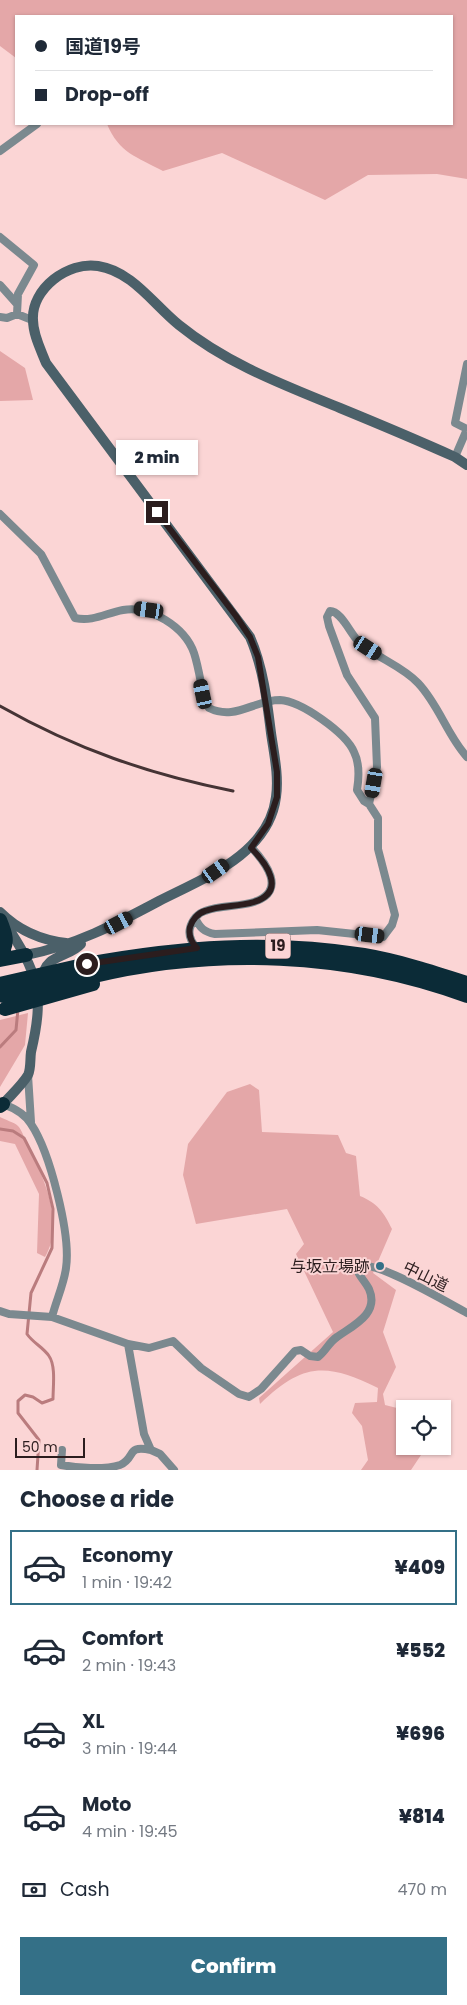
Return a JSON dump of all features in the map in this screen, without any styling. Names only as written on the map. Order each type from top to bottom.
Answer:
[{"type":"highway","points":[[0,920],[6,940],[4,950],[0,954]]},
{"type":"highway","name":"19","points":[[2,999],[197,948],[241,946],[320,950],[365,956],[412,966],[467,982]]},
{"type":"highway","points":[[0,960],[26,955]]},
{"type":"highway","name":"19","points":[[2,999],[90,975],[174,962],[252,958],[323,962],[400,976],[467,996]]},
{"type":"street","points":[[0,152],[36,125]]},
{"type":"street","points":[[0,237],[34,265],[18,294],[17,314]]},
{"type":"street","points":[[26,955],[85,939],[216,871],[251,848],[268,824],[277,797],[277,772],[267,702],[258,657],[250,637],[46,363],[32,320],[35,303],[45,288],[55,279],[75,269],[98,266],[121,275],[145,292],[178,324],[206,345],[244,367],[455,457],[467,465]]},
{"type":"street","points":[[0,285],[17,304]]},
{"type":"street","points":[[0,317],[6,318],[17,314],[32,320]]},
{"type":"street","points":[[455,457],[466,429],[455,423],[467,364]]},
{"type":"street","points":[[0,514],[41,554],[75,618],[86,620],[123,610],[149,610],[177,630],[194,652],[205,702],[209,708],[228,713],[244,711],[267,702],[280,700],[294,703],[310,712],[348,741],[358,763],[359,777],[357,790],[378,818],[378,849],[395,915],[392,925],[383,937],[317,930],[215,934],[206,932],[195,918]]},
{"type":"street","points":[[369,804],[377,767],[375,718],[346,675],[328,626],[327,617],[330,611],[337,614],[348,630],[362,644],[408,675],[422,688],[456,744],[467,757]]},
{"type":"street","points":[[197,948],[190,940],[189,934],[195,918],[203,911],[256,902],[267,894],[271,885],[271,874],[266,864],[251,848]]},
{"type":"street","points":[[0,914],[31,934],[51,940],[72,943]]},
{"type":"street","points":[[0,914],[26,955],[37,988],[37,1021],[28,1074],[31,1122],[55,1181],[66,1249],[66,1269],[52,1316]]},
{"type":"street","points":[[37,1021],[43,1006],[44,969],[56,957],[79,947],[85,939]]},
{"type":"street","points":[[28,1074],[2,1105],[20,1112],[31,1122]]},
{"type":"street","name":"中山道","points":[[128,1344],[152,1348],[162,1343],[173,1341],[201,1368],[239,1394],[253,1396],[295,1351],[301,1350],[310,1356],[318,1357],[336,1337],[362,1321],[369,1308],[370,1293],[358,1272],[361,1266],[371,1266],[411,1283],[467,1313]]},
{"type":"street","points":[[0,1311],[24,1316],[52,1316],[128,1344],[144,1434],[151,1450]]},
{"type":"street","points":[[62,1450],[61,1465],[84,1470],[119,1465],[128,1459],[132,1451],[138,1448],[160,1454],[174,1470]]},
{"type":"shaded area","points":[[0,0],[467,0],[467,179],[437,174],[368,175],[325,200],[222,153],[163,171],[137,158],[123,148],[117,142],[108,125],[453,125],[453,15],[15,15],[15,57],[0,46]]},
{"type":"shaded area","points":[[0,351],[25,368],[33,400],[0,401]]},
{"type":"shaded area","points":[[28,1013],[25,1045],[0,1087],[0,1020]]},
{"type":"shaded area","points":[[250,1084],[259,1090],[262,1132],[338,1135],[346,1153],[356,1156],[360,1196],[379,1209],[392,1229],[373,1273],[396,1290],[383,1332],[396,1367],[383,1394],[385,1405],[396,1408],[396,1455],[421,1455],[411,1470],[361,1470],[368,1460],[362,1426],[352,1413],[355,1403],[377,1402],[378,1388],[360,1380],[329,1371],[315,1371],[302,1374],[275,1390],[260,1404],[259,1398],[333,1332],[296,1254],[304,1244],[287,1209],[196,1224],[183,1175],[188,1144],[227,1092]]},
{"type":"shaded area","points":[[0,1117],[18,1126],[46,1186],[53,1215],[53,1230],[51,1244],[45,1257],[37,1253],[39,1194],[15,1144],[0,1141]]},
{"type":"waterway","points":[[0,1047],[16,1030],[18,1009]]},
{"type":"waterway","points":[[0,1129],[13,1131],[24,1138],[47,1183],[53,1209],[52,1248],[31,1293],[27,1334],[47,1353],[51,1360],[54,1377],[53,1399],[42,1403],[33,1397],[25,1395],[18,1401],[18,1413],[39,1440],[37,1470]]},
{"type":"railway","points":[[0,706],[57,735],[113,758],[171,777],[233,791]]},
{"type":"place","name":"与坂立場跡","points":[[380,1266]]},
{"type":"route","points":[[87,964],[169,950],[197,948],[190,940],[189,934],[190,926],[199,914],[209,909],[256,902],[267,894],[271,885],[271,874],[266,864],[251,848],[268,824],[277,797],[277,772],[267,702],[258,657],[250,637],[236,616],[157,512]]}]
